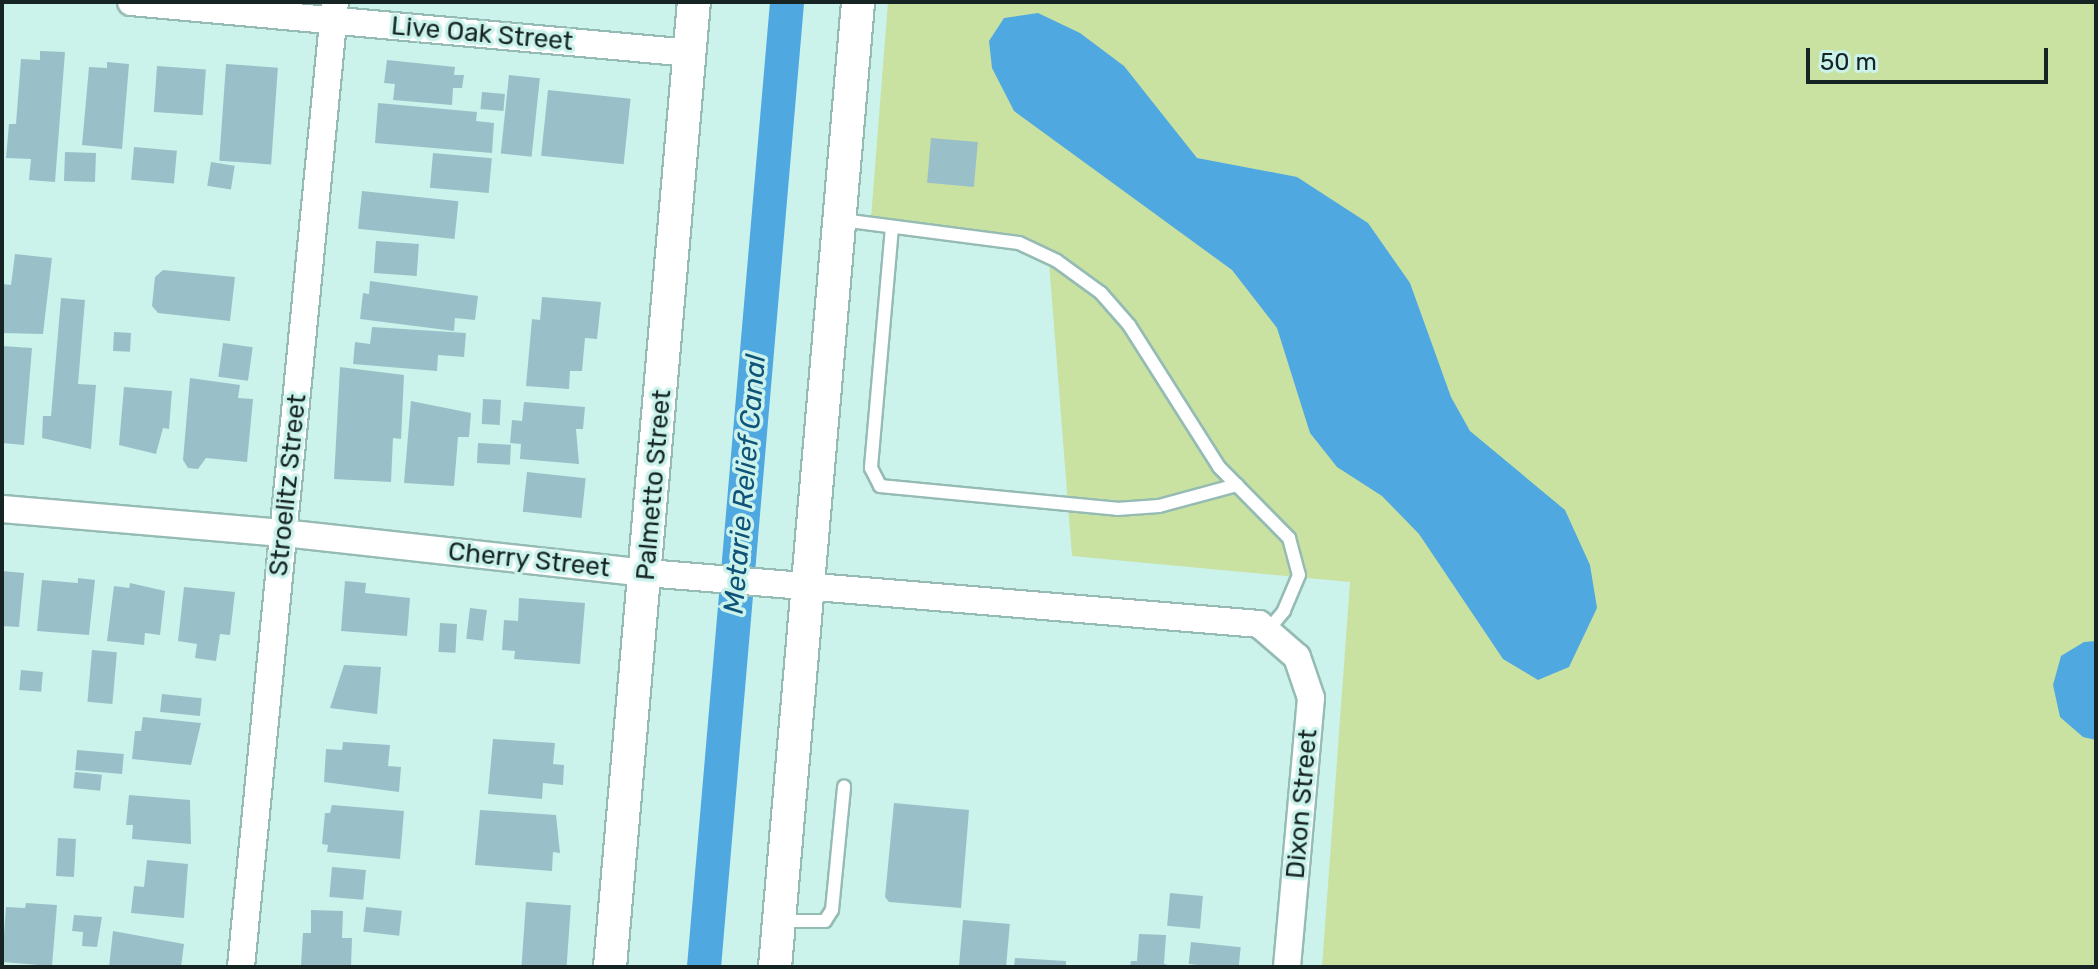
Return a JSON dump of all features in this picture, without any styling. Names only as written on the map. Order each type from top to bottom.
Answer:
[{"type":"street","name":"Live Oak Street","points":[[131,2],[334,11],[690,53]]},
{"type":"street","name":"Palmetto Street","points":[[610,967],[658,574],[694,2]]},
{"type":"street","points":[[775,967],[793,586],[839,219],[858,2]]},
{"type":"street","name":"Stroelitz Street","points":[[241,967],[334,11]]},
{"type":"street","name":"Cherry Street","points":[[2,509],[284,533],[658,574],[1238,619],[1278,638]]},
{"type":"street","name":"Dixon Street","points":[[1278,638],[1311,698],[1287,967]]},
{"type":"lane","points":[[839,219],[1019,243],[1057,261],[1101,293],[1129,325],[1187,420],[1237,485],[1289,538],[1297,556],[1294,592],[1278,638]]},
{"type":"lane","points":[[892,227],[871,468],[880,486],[1117,509],[1159,506],[1237,485]]},
{"type":"lane","points":[[779,921],[813,924],[825,921],[832,910],[844,787]]},
{"type":"green space","points":[[888,2],[2096,2],[2096,967],[1322,967],[1350,582],[1072,556],[1048,249],[870,231]]},
{"type":"water","points":[[1038,13],[1080,33],[1124,66],[1197,158],[1297,177],[1368,223],[1410,283],[1451,397],[1470,431],[1565,510],[1590,565],[1597,608],[1569,667],[1538,680],[1503,659],[1419,534],[1382,496],[1337,467],[1310,433],[1277,328],[1232,270],[1014,111],[992,68],[989,41],[1004,18]]},
{"type":"water","points":[[2096,641],[2096,740],[2083,737],[2060,717],[2053,685],[2061,656],[2084,642]]},
{"type":"building","points":[[40,51],[65,52],[55,182],[29,180],[31,159],[6,158],[9,124],[16,124],[21,59],[40,60]]},
{"type":"building","points":[[387,60],[455,67],[454,75],[464,75],[462,88],[453,88],[452,105],[393,100],[395,84],[384,83]]},
{"type":"building","points":[[107,62],[129,64],[122,149],[82,145],[89,67],[107,68]]},
{"type":"building","points":[[226,64],[278,68],[271,164],[219,161]]},
{"type":"building","points":[[157,66],[206,69],[203,115],[154,112]]},
{"type":"building","points":[[509,75],[540,78],[532,157],[501,154]]},
{"type":"building","points":[[548,90],[631,99],[624,164],[541,156]]},
{"type":"building","points":[[482,92],[505,94],[503,111],[481,109]]},
{"type":"building","points":[[378,103],[477,112],[476,121],[494,123],[492,153],[375,143]]},
{"type":"building","points":[[931,138],[978,142],[974,187],[927,183]]},
{"type":"building","points":[[134,147],[177,151],[174,184],[131,180]]},
{"type":"building","points":[[65,152],[96,153],[95,182],[64,181]]},
{"type":"building","points":[[433,153],[492,158],[489,193],[430,188]]},
{"type":"building","points":[[211,162],[235,166],[231,189],[207,186]]},
{"type":"building","points":[[362,191],[458,201],[454,239],[358,229]]},
{"type":"building","points":[[376,241],[419,244],[417,276],[374,273]]},
{"type":"building","points":[[15,254],[52,258],[43,334],[2,333],[2,284],[11,285]]},
{"type":"building","points":[[163,270],[235,277],[230,321],[158,313],[152,306],[155,277]]},
{"type":"building","points":[[370,281],[478,296],[475,320],[455,318],[454,331],[360,319],[363,293],[369,294]]},
{"type":"building","points":[[542,297],[601,302],[597,339],[585,338],[582,371],[570,371],[569,389],[526,386],[532,319],[540,320]]},
{"type":"building","points":[[61,298],[85,300],[78,384],[96,385],[91,449],[42,438],[43,416],[51,416]]},
{"type":"building","points":[[372,327],[466,333],[464,357],[438,355],[437,371],[353,364],[355,342],[370,344]]},
{"type":"building","points":[[114,332],[131,333],[130,352],[113,351]]},
{"type":"building","points":[[223,343],[253,347],[248,381],[218,377]]},
{"type":"building","points":[[2,346],[32,348],[24,445],[2,443]]},
{"type":"building","points":[[340,367],[404,375],[401,439],[393,438],[391,482],[334,479]]},
{"type":"building","points":[[190,378],[240,385],[238,398],[253,399],[247,462],[206,458],[198,469],[188,468],[183,460]]},
{"type":"building","points":[[124,387],[172,391],[169,429],[163,428],[156,454],[119,445]]},
{"type":"building","points":[[483,399],[501,400],[500,425],[482,424]]},
{"type":"building","points":[[411,401],[471,413],[469,437],[458,437],[454,486],[404,483]]},
{"type":"building","points":[[524,402],[585,407],[583,429],[576,429],[579,464],[520,459],[521,444],[510,443],[512,420],[522,421]]},
{"type":"building","points":[[478,443],[511,445],[510,465],[477,463]]},
{"type":"building","points":[[527,472],[586,478],[581,518],[523,512]]},
{"type":"building","points":[[2,571],[24,573],[19,627],[2,626]]},
{"type":"building","points":[[78,578],[95,580],[89,635],[37,631],[42,580],[78,583]]},
{"type":"building","points":[[345,581],[366,583],[365,593],[410,598],[407,636],[341,631]]},
{"type":"building","points":[[130,583],[165,591],[160,635],[145,633],[144,645],[107,641],[114,586],[129,588]]},
{"type":"building","points":[[184,587],[235,592],[230,635],[220,634],[216,661],[195,658],[197,644],[178,641]]},
{"type":"building","points":[[519,598],[585,603],[580,664],[514,659],[515,651],[502,650],[504,620],[518,621]]},
{"type":"building","points":[[470,608],[487,610],[483,641],[466,639]]},
{"type":"building","points":[[440,623],[457,624],[455,653],[438,652]]},
{"type":"building","points":[[92,650],[117,652],[112,704],[87,702]]},
{"type":"building","points":[[344,665],[381,667],[377,714],[330,708]]},
{"type":"building","points":[[21,670],[43,672],[41,692],[19,690]]},
{"type":"building","points":[[162,694],[202,698],[200,716],[160,712]]},
{"type":"building","points":[[143,717],[201,723],[191,765],[132,759],[135,731],[141,731]]},
{"type":"building","points":[[493,739],[555,743],[553,764],[564,765],[563,785],[543,783],[542,799],[488,794]]},
{"type":"building","points":[[343,742],[390,745],[388,766],[401,767],[399,792],[324,782],[326,749],[342,750]]},
{"type":"building","points":[[77,750],[124,754],[122,774],[75,770]]},
{"type":"building","points":[[75,772],[102,775],[100,791],[73,788]]},
{"type":"building","points":[[129,795],[190,800],[191,844],[132,839],[133,825],[126,825]]},
{"type":"building","points":[[894,803],[969,810],[961,908],[889,902],[885,897]]},
{"type":"building","points":[[332,805],[404,811],[400,859],[327,852],[328,845],[322,844],[325,813],[330,813]]},
{"type":"building","points":[[480,810],[556,815],[560,853],[553,852],[552,871],[475,865]]},
{"type":"building","points":[[58,838],[76,839],[74,877],[56,876]]},
{"type":"building","points":[[147,860],[188,864],[184,918],[131,913],[134,886],[144,887]]},
{"type":"building","points":[[332,867],[366,870],[363,900],[329,897]]},
{"type":"building","points":[[1170,893],[1203,896],[1200,929],[1167,926]]},
{"type":"building","points":[[526,902],[571,905],[567,967],[521,967]]},
{"type":"building","points":[[26,903],[57,905],[52,966],[2,962],[6,907],[25,908]]},
{"type":"building","points":[[366,907],[402,911],[399,936],[363,932]]},
{"type":"building","points":[[311,910],[343,911],[342,938],[352,938],[351,967],[301,965],[303,933],[311,933]]},
{"type":"building","points":[[74,915],[102,917],[97,947],[82,946],[83,932],[72,931]]},
{"type":"building","points":[[963,920],[1010,924],[1006,967],[959,967]]},
{"type":"building","points":[[113,931],[184,944],[181,967],[109,967]]},
{"type":"building","points":[[1139,934],[1166,935],[1164,964],[1176,967],[1130,967],[1131,961],[1137,961]]},
{"type":"building","points":[[1191,942],[1241,947],[1239,967],[1189,964]]},
{"type":"building","points":[[1015,958],[1066,961],[1066,967],[1014,967]]},
{"type":"waterway","name":"Metarie Relief Canal","points":[[704,967],[787,2]]}]
